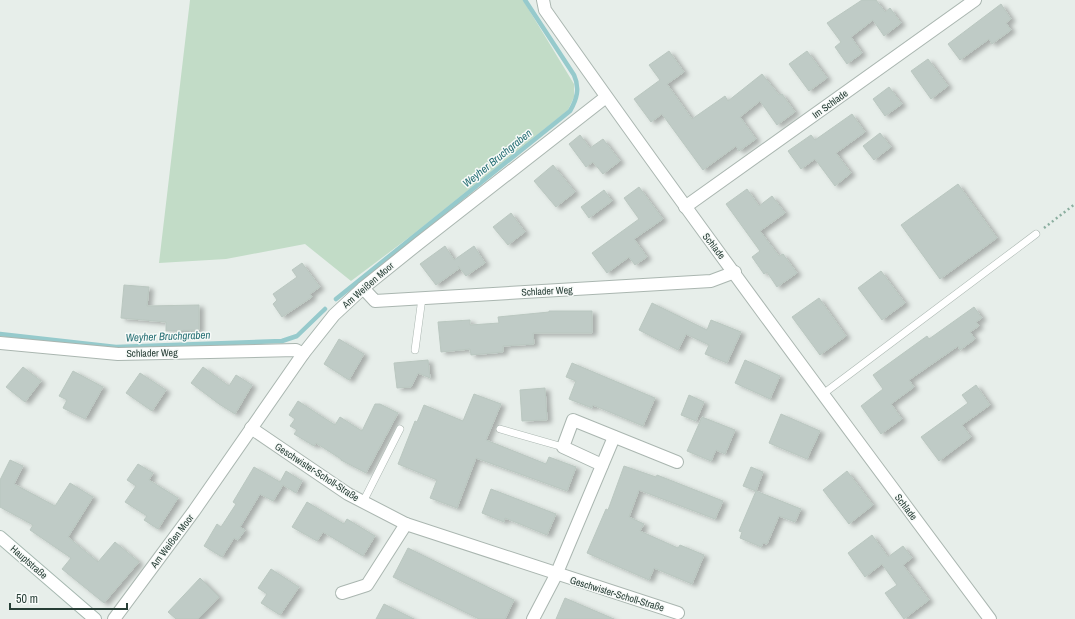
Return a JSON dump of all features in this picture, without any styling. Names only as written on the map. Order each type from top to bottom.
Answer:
[{"type":"street","points":[[543,0],[545,10],[606,97]]},
{"type":"street","name":"Im Schlade","points":[[685,207],[975,0]]},
{"type":"street","name":"Schlade","points":[[606,97],[685,207],[735,272],[822,394],[990,619]]},
{"type":"street","name":"Am Weißen Moor","points":[[114,619],[194,511],[303,354],[334,315],[363,288],[418,243],[606,97]]},
{"type":"street","name":"Schlader Weg","points":[[363,288],[375,301],[711,281],[735,272]]},
{"type":"street","name":"Schlader Weg","points":[[0,343],[118,354],[296,350],[303,354]]},
{"type":"street","points":[[602,465],[563,448],[573,420],[678,462]]},
{"type":"street","name":"Geschwister-Scholl-Straße","points":[[251,428],[348,494],[406,524],[556,575],[678,613]]},
{"type":"street","name":"Geschwister-Scholl-Straße","points":[[556,575],[614,437]]},
{"type":"street","points":[[342,593],[367,585],[406,524]]},
{"type":"street","name":"Hauptstraße","points":[[0,537],[95,619]]},
{"type":"street","points":[[533,619],[556,575]]},
{"type":"lane","points":[[822,394],[1036,234]]},
{"type":"lane","points":[[415,350],[422,298]]},
{"type":"lane","points":[[363,502],[400,429]]},
{"type":"lane","points":[[500,429],[563,448]]},
{"type":"path","points":[[1036,234],[1075,204]]},
{"type":"green space","points":[[190,0],[523,0],[574,84],[574,97],[568,110],[411,236],[351,281],[305,244],[226,259],[159,263]]},
{"type":"building","points":[[862,0],[876,0],[885,12],[890,8],[901,23],[884,36],[873,20],[851,37],[862,53],[847,64],[835,47],[841,42],[827,23]]},
{"type":"building","points":[[1001,4],[1011,19],[1006,23],[1011,30],[992,44],[989,39],[960,60],[948,44]]},
{"type":"building","points":[[669,51],[684,72],[667,84],[692,119],[725,96],[728,101],[762,74],[779,95],[782,94],[795,112],[777,125],[760,101],[740,117],[756,139],[739,151],[736,146],[703,170],[662,114],[651,122],[634,99],[660,80],[649,65]]},
{"type":"building","points":[[807,51],[827,78],[809,91],[789,64]]},
{"type":"building","points":[[928,59],[948,86],[931,99],[911,71]]},
{"type":"building","points":[[889,87],[902,104],[885,116],[873,99]]},
{"type":"building","points":[[852,114],[865,132],[836,153],[851,173],[835,186],[815,159],[801,169],[788,151],[811,135],[815,140]]},
{"type":"building","points":[[880,133],[891,147],[874,160],[863,146]]},
{"type":"building","points":[[580,135],[590,148],[603,139],[620,161],[603,174],[593,162],[586,167],[569,144]]},
{"type":"building","points":[[553,165],[575,192],[556,207],[534,181]]},
{"type":"building","points":[[958,184],[997,238],[940,279],[901,225]]},
{"type":"building","points":[[639,187],[663,219],[634,239],[647,257],[635,265],[629,257],[607,273],[592,253],[639,219],[624,198]]},
{"type":"building","points":[[747,189],[759,206],[772,196],[785,213],[760,231],[779,256],[783,254],[797,273],[777,287],[767,272],[764,274],[752,257],[760,251],[726,204]]},
{"type":"building","points":[[604,190],[612,201],[589,218],[581,207]]},
{"type":"building","points":[[511,213],[525,232],[508,245],[493,227]]},
{"type":"building","points":[[445,246],[454,260],[474,246],[485,263],[466,276],[460,268],[436,285],[420,264]]},
{"type":"building","points":[[302,263],[320,287],[310,294],[312,297],[282,317],[273,304],[277,300],[273,294],[297,277],[292,270]]},
{"type":"building","points":[[881,271],[905,303],[882,320],[858,288]]},
{"type":"building","points":[[124,285],[149,287],[147,306],[199,305],[199,330],[166,331],[166,322],[121,318]]},
{"type":"building","points":[[819,298],[846,336],[820,355],[792,317]]},
{"type":"building","points":[[652,303],[707,330],[711,320],[741,332],[727,363],[705,354],[709,345],[686,334],[678,350],[639,330]]},
{"type":"building","points":[[974,307],[982,318],[976,322],[979,326],[970,332],[975,339],[960,350],[958,346],[909,380],[914,387],[891,404],[902,419],[881,434],[861,406],[883,389],[873,375],[927,336],[929,339]]},
{"type":"building","points":[[549,311],[592,311],[592,333],[533,333],[534,344],[503,346],[503,352],[471,355],[470,349],[441,352],[438,322],[470,320],[470,325],[499,323],[498,317]]},
{"type":"building","points":[[339,339],[364,354],[349,380],[324,364]]},
{"type":"building","points":[[428,360],[430,378],[418,373],[411,387],[397,388],[394,363]]},
{"type":"building","points":[[745,360],[780,376],[770,399],[735,383]]},
{"type":"building","points":[[572,363],[655,398],[643,426],[593,405],[592,408],[569,399],[576,381],[566,377]]},
{"type":"building","points":[[23,367],[41,381],[25,402],[6,387]]},
{"type":"building","points":[[203,367],[229,386],[236,375],[252,385],[235,414],[191,383]]},
{"type":"building","points":[[73,371],[103,387],[85,419],[63,408],[67,400],[59,396]]},
{"type":"building","points":[[140,373],[166,390],[152,411],[126,393]]},
{"type":"building","points":[[976,385],[990,405],[962,425],[971,437],[939,461],[921,437],[968,403],[962,395]]},
{"type":"building","points":[[545,388],[547,420],[522,421],[520,390]]},
{"type":"building","points":[[474,394],[501,404],[486,440],[546,464],[549,457],[576,467],[567,491],[476,458],[457,508],[430,498],[437,480],[398,464],[415,421],[417,422],[424,405],[463,421]]},
{"type":"building","points":[[689,395],[704,402],[696,421],[681,415]]},
{"type":"building","points":[[298,401],[335,425],[340,417],[362,431],[375,404],[380,404],[398,413],[366,473],[341,460],[316,443],[314,446],[294,434],[297,430],[290,426],[295,419],[289,415]]},
{"type":"building","points":[[781,414],[820,431],[807,459],[769,443]]},
{"type":"building","points":[[702,417],[735,430],[725,454],[716,450],[711,461],[687,451]]},
{"type":"building","points":[[10,460],[23,466],[14,484],[55,506],[70,483],[93,497],[68,537],[98,562],[115,542],[139,562],[104,603],[62,569],[71,558],[30,530],[33,525],[0,507],[0,480]]},
{"type":"building","points":[[138,464],[153,473],[149,480],[178,498],[158,529],[144,520],[147,516],[125,502],[136,486],[127,480]]},
{"type":"building","points":[[624,466],[656,477],[657,475],[723,501],[715,519],[639,490],[629,517],[644,524],[640,531],[678,548],[680,545],[704,555],[692,584],[654,568],[649,580],[587,553],[606,509],[608,510]]},
{"type":"building","points":[[254,467],[280,482],[286,471],[302,481],[296,493],[283,485],[273,501],[260,494],[240,527],[245,530],[238,540],[234,538],[222,557],[204,546],[217,524],[221,527],[236,504],[233,502]]},
{"type":"building","points":[[751,467],[763,472],[756,491],[743,486]]},
{"type":"building","points":[[847,471],[873,505],[849,524],[823,490]]},
{"type":"building","points":[[491,489],[556,514],[547,535],[505,518],[504,522],[482,513]]},
{"type":"building","points":[[756,491],[801,509],[795,522],[779,516],[767,544],[763,543],[761,547],[740,538],[742,532],[739,531]]},
{"type":"building","points":[[307,502],[344,524],[347,519],[375,536],[363,556],[323,532],[317,541],[292,527]]},
{"type":"building","points":[[872,535],[888,557],[903,546],[912,558],[903,565],[929,600],[904,619],[885,593],[897,585],[882,564],[865,577],[848,553]]},
{"type":"building","points":[[408,548],[514,600],[505,619],[479,619],[393,577]]},
{"type":"building","points":[[271,569],[299,587],[280,615],[261,603],[267,594],[258,588]]},
{"type":"building","points":[[200,578],[219,597],[198,619],[176,619],[168,612]]},
{"type":"building","points":[[565,598],[614,619],[556,619]]},
{"type":"building","points":[[384,604],[414,619],[376,619]]},
{"type":"waterway","name":"Weyher Bruchgraben","points":[[336,299],[570,111],[577,93],[577,84],[574,75],[525,0]]},
{"type":"waterway","name":"Weyher Bruchgraben","points":[[0,334],[116,347],[282,341],[297,336],[325,309]]}]
